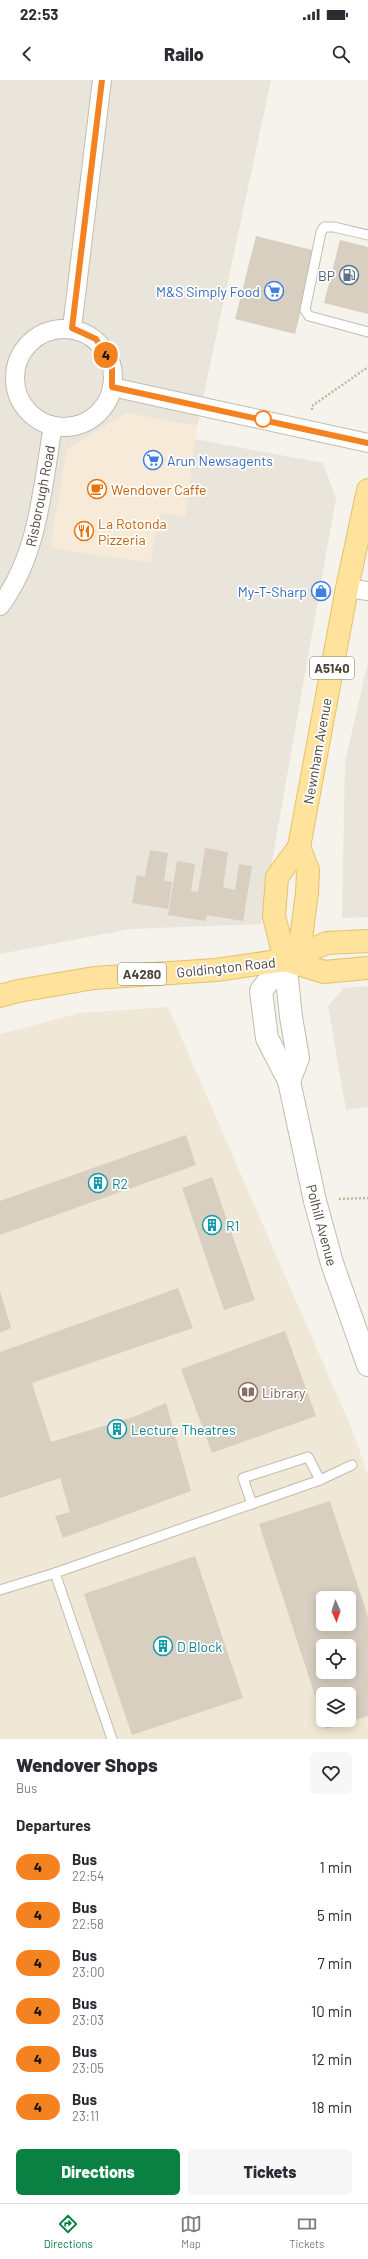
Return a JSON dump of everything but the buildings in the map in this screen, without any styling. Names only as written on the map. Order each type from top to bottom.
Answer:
[{"type":"main road","name":"Newnham Avenue","points":[[299,847],[358,590],[368,490]]},
{"type":"main road","points":[[285,960],[301,938],[307,893],[308,870],[299,847]]},
{"type":"main road","points":[[285,960],[274,916],[277,877],[299,847]]},
{"type":"main road","name":"Goldington Road","points":[[0,996],[18,991],[94,978],[216,970],[285,960],[327,943],[368,941]]},
{"type":"main road","name":"Goldington Road","points":[[285,960],[324,972],[368,968]]},
{"type":"street","points":[[72,328],[102,80]]},
{"type":"street","points":[[72,328],[96,339],[112,365],[112,387],[98,414],[78,425],[53,426],[29,414],[16,391],[7,368],[26,345],[47,331],[72,328]]},
{"type":"street","points":[[112,387],[368,443]]},
{"type":"street","name":"Risborough Road","points":[[0,606],[23,568],[33,540],[53,426]]},
{"type":"street","name":"Polhill Avenue","points":[[285,960],[261,991],[267,1038],[289,1081],[315,1201],[332,1263],[368,1365]]},
{"type":"lane","points":[[368,235],[334,227],[324,228],[321,232],[305,310],[309,316],[368,332]]},
{"type":"lane","points":[[252,1504],[243,1478],[308,1457],[320,1480]]},
{"type":"lane","points":[[0,1590],[55,1573],[320,1480],[352,1465]]},
{"type":"lane","points":[[55,1573],[112,1739]]},
{"type":"path","points":[[312,406],[368,367]]},
{"type":"path","points":[[315,1201],[368,1198]]},
{"type":"shaded area","points":[[0,80],[271,80],[197,426],[126,413],[161,513],[185,516],[195,439],[323,463],[336,498],[261,924],[130,929],[0,954]]},
{"type":"shaded area","points":[[126,413],[197,426],[185,517],[161,513],[150,563],[50,548],[67,449]]},
{"type":"shaded area","points":[[368,662],[368,917],[342,918],[345,762]]},
{"type":"shaded area","points":[[368,986],[368,1107],[346,1110],[328,1006],[344,988]]},
{"type":"shaded area","points":[[168,1007],[354,1434],[368,1476],[368,1739],[0,1739],[0,1034],[80,1013]]},
{"type":"bus line","name":"4","points":[[102,80],[72,328],[96,339],[112,365],[112,387],[308,428],[368,443]]},
{"type":"place","name":"BP","points":[[349,275]]},
{"type":"place","name":"M&S Simply Food","points":[[274,291]]},
{"type":"place","name":"Arun Newsagents","points":[[153,460]]},
{"type":"place","name":"Wendover Caffe","points":[[97,489]]},
{"type":"place","name":"La Rotonda Pizzeria","points":[[84,531]]},
{"type":"place","name":"My-T-Sharp","points":[[321,591]]},
{"type":"place","name":"R2","points":[[98,1183]]},
{"type":"place","name":"R1","points":[[212,1225]]},
{"type":"place","name":"Library","points":[[248,1392]]},
{"type":"place","name":"Lecture Theatres","points":[[117,1429]]},
{"type":"place","name":"D Block","points":[[163,1646]]}]
